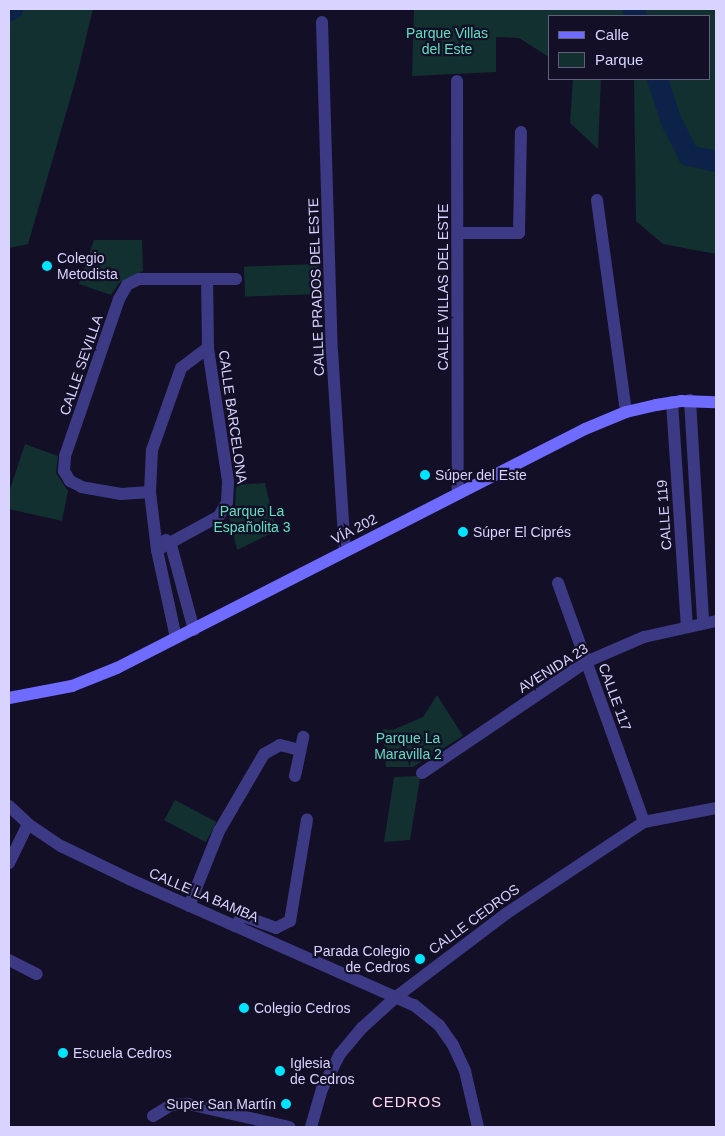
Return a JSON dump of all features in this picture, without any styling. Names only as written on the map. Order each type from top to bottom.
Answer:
[{"type":"main road","name":"VÍA 202","points":[[9,698],[72,686],[194,630],[345,550],[585,429],[626,412],[672,402],[690,400],[716,402]]},
{"type":"street","name":"CALLE PRADOS DEL ESTE","points":[[322,22],[332,351],[345,550]]},
{"type":"street","name":"CALLE VILLAS DEL ESTE","points":[[456,81],[458,493]]},
{"type":"street","points":[[458,233],[519,233],[521,132]]},
{"type":"street","points":[[597,200],[626,412]]},
{"type":"street","name":"CALLE SEVILLA","points":[[150,492],[104,492],[74,484],[66,477],[65,456],[119,299],[127,285],[149,278],[236,279]]},
{"type":"street","name":"CALLE BARCELONA","points":[[157,550],[171,545],[219,516],[227,502],[228,481],[208,348],[206,279]]},
{"type":"street","points":[[176,638],[157,550],[157,528],[150,492],[152,450],[178,375],[185,363],[208,348]]},
{"type":"street","points":[[690,400],[710,622]]},
{"type":"street","name":"CALLE 119","points":[[672,402],[687,625]]},
{"type":"street","points":[[157,528],[171,545],[194,630]]},
{"type":"street","name":"CALLE 117","points":[[558,583],[644,822]]},
{"type":"street","name":"AVENIDA 23","points":[[422,773],[586,662],[644,637],[687,625],[710,622]]},
{"type":"street","points":[[295,776],[302,737]]},
{"type":"street","points":[[189,906],[219,831],[264,754],[280,745],[300,750]]},
{"type":"street","name":"CALLE LA BAMBA","points":[[9,806],[28,824],[70,850],[189,906],[396,997],[430,1016],[453,1045],[465,1071],[478,1127]]},
{"type":"street","name":"CALLE CEDROS","points":[[311,1127],[325,1082],[340,1054],[363,1027],[396,997],[521,902],[644,822],[716,808]]},
{"type":"street","points":[[236,926],[243,916],[276,928],[290,922],[307,819]]},
{"type":"street","points":[[9,863],[28,824]]},
{"type":"street","points":[[9,960],[37,974]]},
{"type":"street","points":[[153,1116],[171,1105],[188,1104],[289,1127]]},
{"type":"green space","points":[[9,9],[93,9],[76,79],[28,244],[9,248]]},
{"type":"green space","name":"Parque Villas del Este","points":[[414,9],[716,9],[716,254],[663,244],[636,221],[634,80],[710,80],[710,15],[548,15],[548,56],[519,38],[496,37],[496,72],[412,76]]},
{"type":"green space","points":[[573,80],[601,80],[598,149],[570,123]]},
{"type":"green space","points":[[94,240],[142,240],[143,271],[119,283],[111,295],[79,284]]},
{"type":"green space","points":[[319,264],[320,294],[245,297],[244,267]]},
{"type":"green space","points":[[25,444],[58,456],[56,473],[68,491],[62,521],[9,509],[9,492]]},
{"type":"green space","name":"Parque La Españolita 3","points":[[265,483],[276,531],[237,550],[229,516],[235,506],[236,485]]},
{"type":"green space","name":"Parque La Maravilla 2","points":[[437,695],[463,736],[413,767],[386,767],[383,729],[393,730],[423,717]]},
{"type":"green space","points":[[418,776],[420,779],[410,840],[384,842],[394,777]]},
{"type":"green space","points":[[175,800],[216,822],[206,842],[164,820]]},
{"type":"waterway","points":[[633,9],[636,15]]},
{"type":"waterway","points":[[657,80],[671,121],[688,155],[716,161]]},
{"type":"place","name":"Colegio Metodista","points":[[47,266]]},
{"type":"place","name":"Súper del Este","points":[[425,475]]},
{"type":"place","name":"Súper El Ciprés","points":[[463,532]]},
{"type":"place","name":"Parada Colegio de Cedros","points":[[420,959]]},
{"type":"place","name":"Colegio Cedros","points":[[244,1008]]},
{"type":"place","name":"Escuela Cedros","points":[[63,1053]]},
{"type":"place","name":"Iglesia de Cedros","points":[[280,1071]]},
{"type":"place","name":"Super San Martín","points":[[286,1104]]},
{"type":"district","name":"CEDROS","points":[[407,1102]]}]
